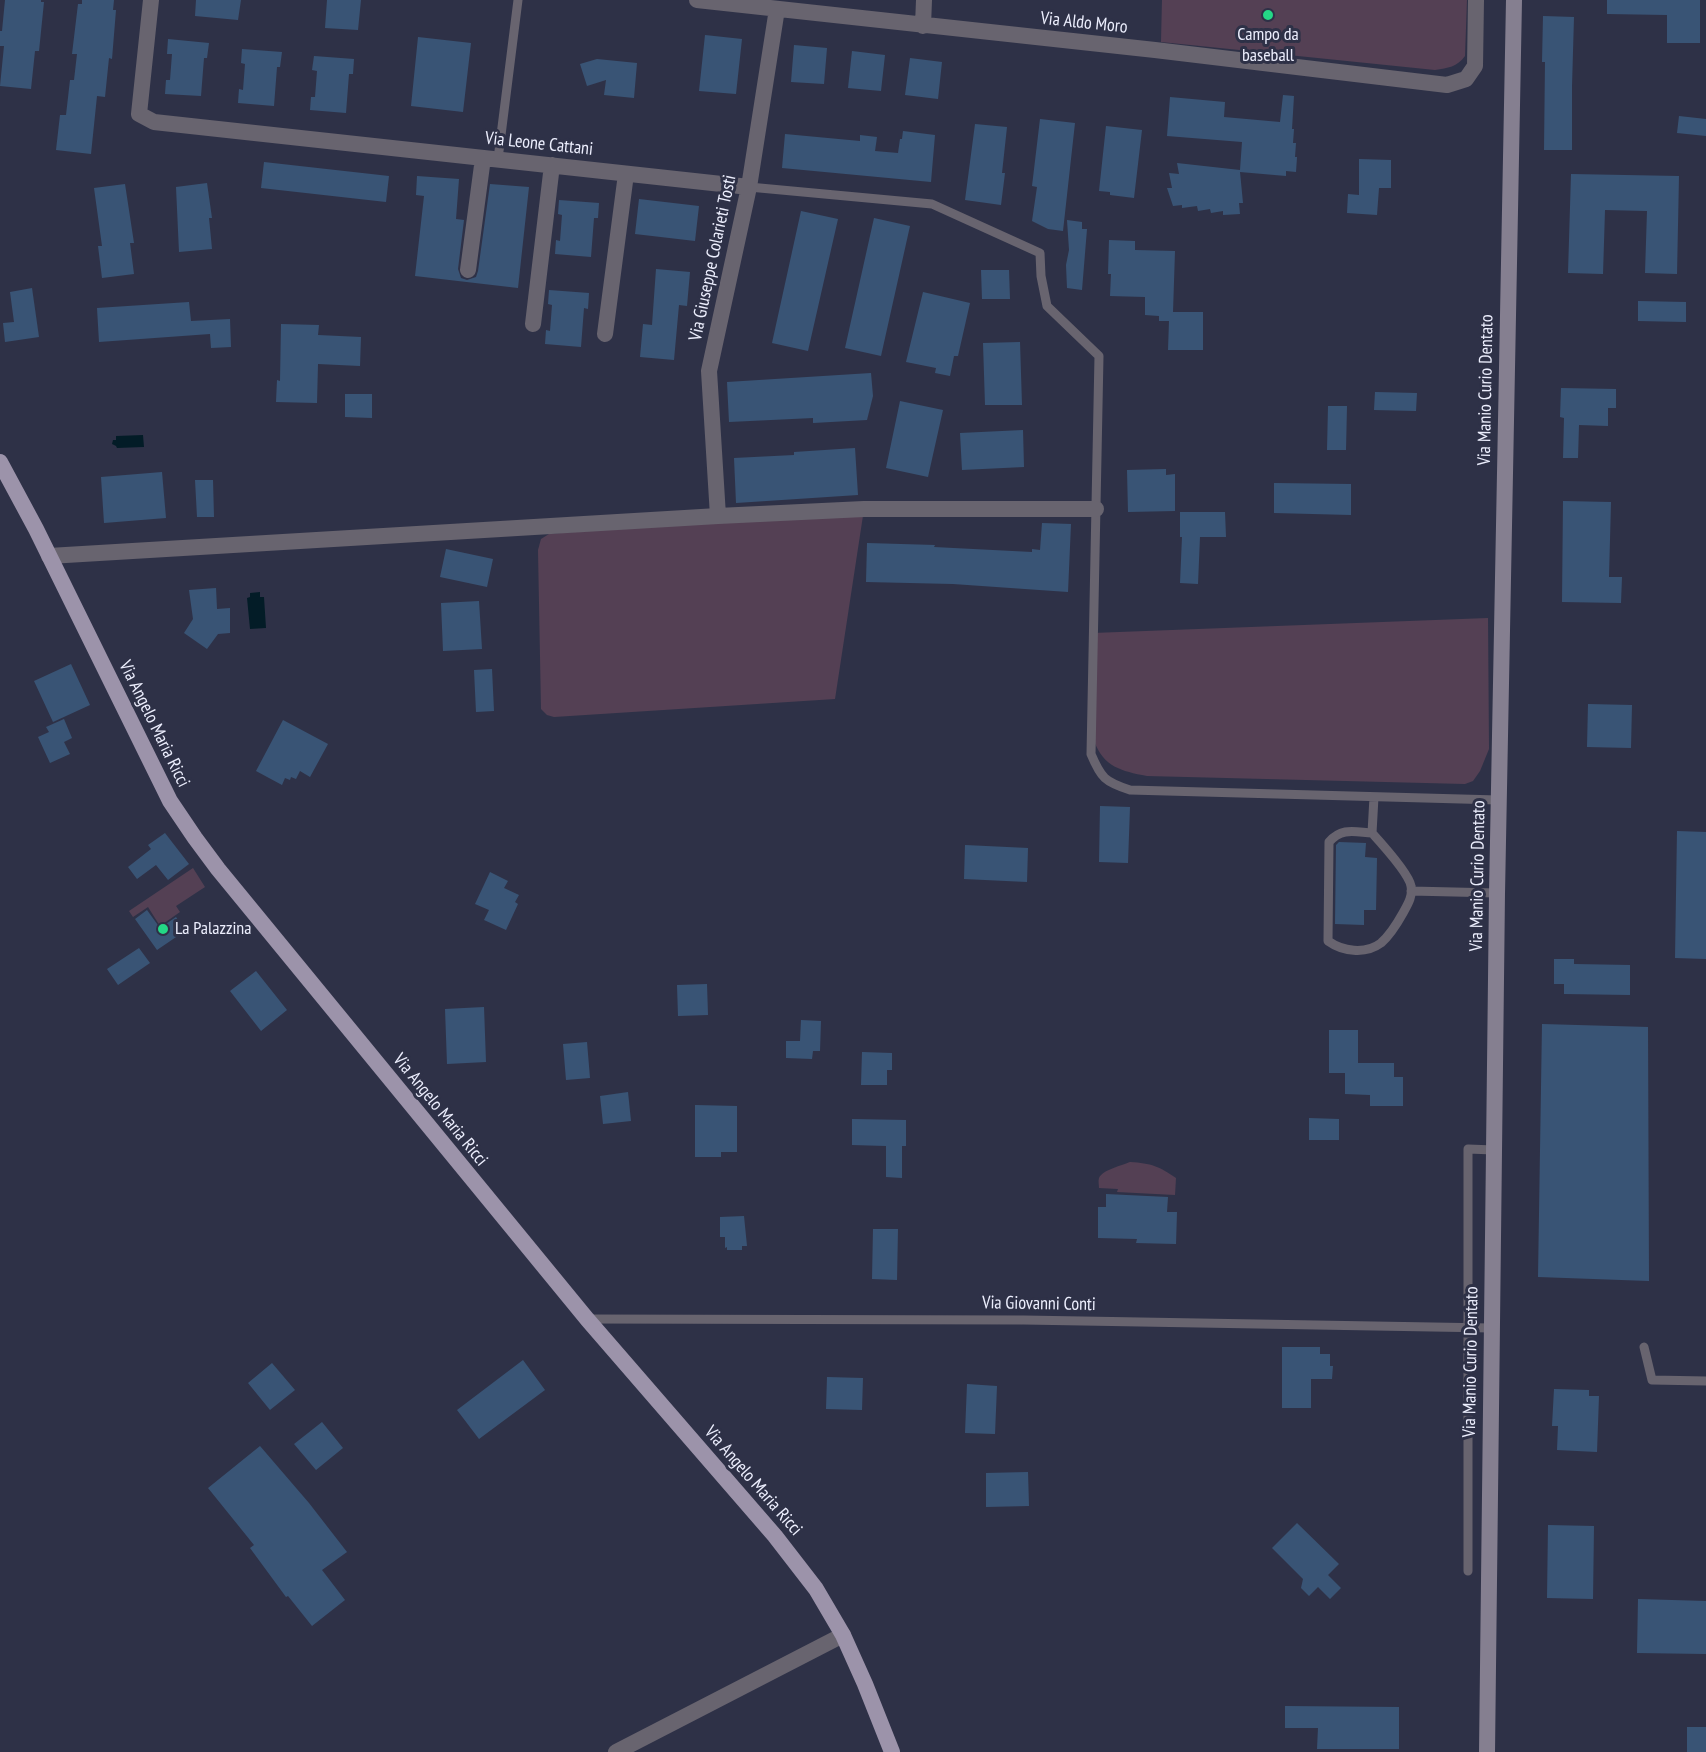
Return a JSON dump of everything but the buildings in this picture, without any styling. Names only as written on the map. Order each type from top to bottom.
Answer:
[{"type":"main road","name":"Via Manio Curio Dentato","points":[[1487,1752],[1498,800],[1514,0]]},
{"type":"main road","name":"Via Angelo Maria Ricci","points":[[0,462],[170,801],[195,838],[225,878],[586,1319],[775,1536],[816,1589],[843,1635],[892,1752]]},
{"type":"street","name":"Via Leone Cattani","points":[[151,0],[139,114],[154,122],[749,187]]},
{"type":"street","name":"Via Aldo Moro","points":[[697,0],[1155,50],[1447,85],[1466,79],[1475,66],[1476,0]]},
{"type":"street","points":[[924,0],[924,26]]},
{"type":"street","name":"Via Giuseppe Colarieti Tosti","points":[[717,516],[709,371],[749,187],[777,9]]},
{"type":"street","points":[[468,270],[490,158]]},
{"type":"street","points":[[533,324],[552,165]]},
{"type":"street","points":[[605,334],[626,174]]},
{"type":"street","points":[[49,556],[864,509],[1096,509]]},
{"type":"street","points":[[616,1752],[843,1635]]},
{"type":"lane","points":[[490,158],[518,0]]},
{"type":"lane","name":"Via Leone Cattani","points":[[749,187],[932,204],[1040,254],[1041,276],[1047,306],[1099,356],[1096,509]]},
{"type":"lane","points":[[1096,509],[1091,754],[1098,770],[1111,784],[1130,790],[1498,800]]},
{"type":"lane","points":[[1372,833],[1374,797]]},
{"type":"lane","points":[[1348,831],[1372,833],[1393,857],[1411,885],[1411,898],[1400,919],[1381,943],[1368,949],[1338,948],[1328,941],[1329,842],[1335,835],[1348,831]]},
{"type":"lane","points":[[1411,891],[1497,893]]},
{"type":"lane","points":[[1468,1571],[1468,1149],[1494,1150]]},
{"type":"lane","name":"Via Giovanni Conti","points":[[586,1319],[1024,1320],[1491,1328]]},
{"type":"lane","points":[[1644,1347],[1652,1380],[1706,1381]]},
{"type":"shaded area","points":[[1162,0],[1467,0],[1465,56],[1455,65],[1435,70],[1161,42]]},
{"type":"shaded area","points":[[864,509],[835,699],[554,717],[547,715],[541,709],[538,550],[541,539],[549,534]]},
{"type":"shaded area","points":[[1488,618],[1489,749],[1480,771],[1473,781],[1465,784],[1147,776],[1114,766],[1103,757],[1094,741],[1093,633]]},
{"type":"shaded area","points":[[193,868],[205,887],[176,906],[180,912],[160,926],[148,907],[133,917],[129,911]]},
{"type":"shaded area","points":[[1130,1162],[1155,1166],[1176,1178],[1175,1195],[1117,1192],[1118,1189],[1099,1188],[1101,1175]]},
{"type":"water","points":[[143,435],[144,447],[117,448],[112,444],[116,436]]},
{"type":"water","points":[[260,592],[260,597],[264,597],[266,628],[250,629],[247,598],[250,597],[250,593]]},
{"type":"place","name":"Campo da baseball","points":[[1268,15]]},
{"type":"place","name":"La Palazzina","points":[[163,929]]}]
